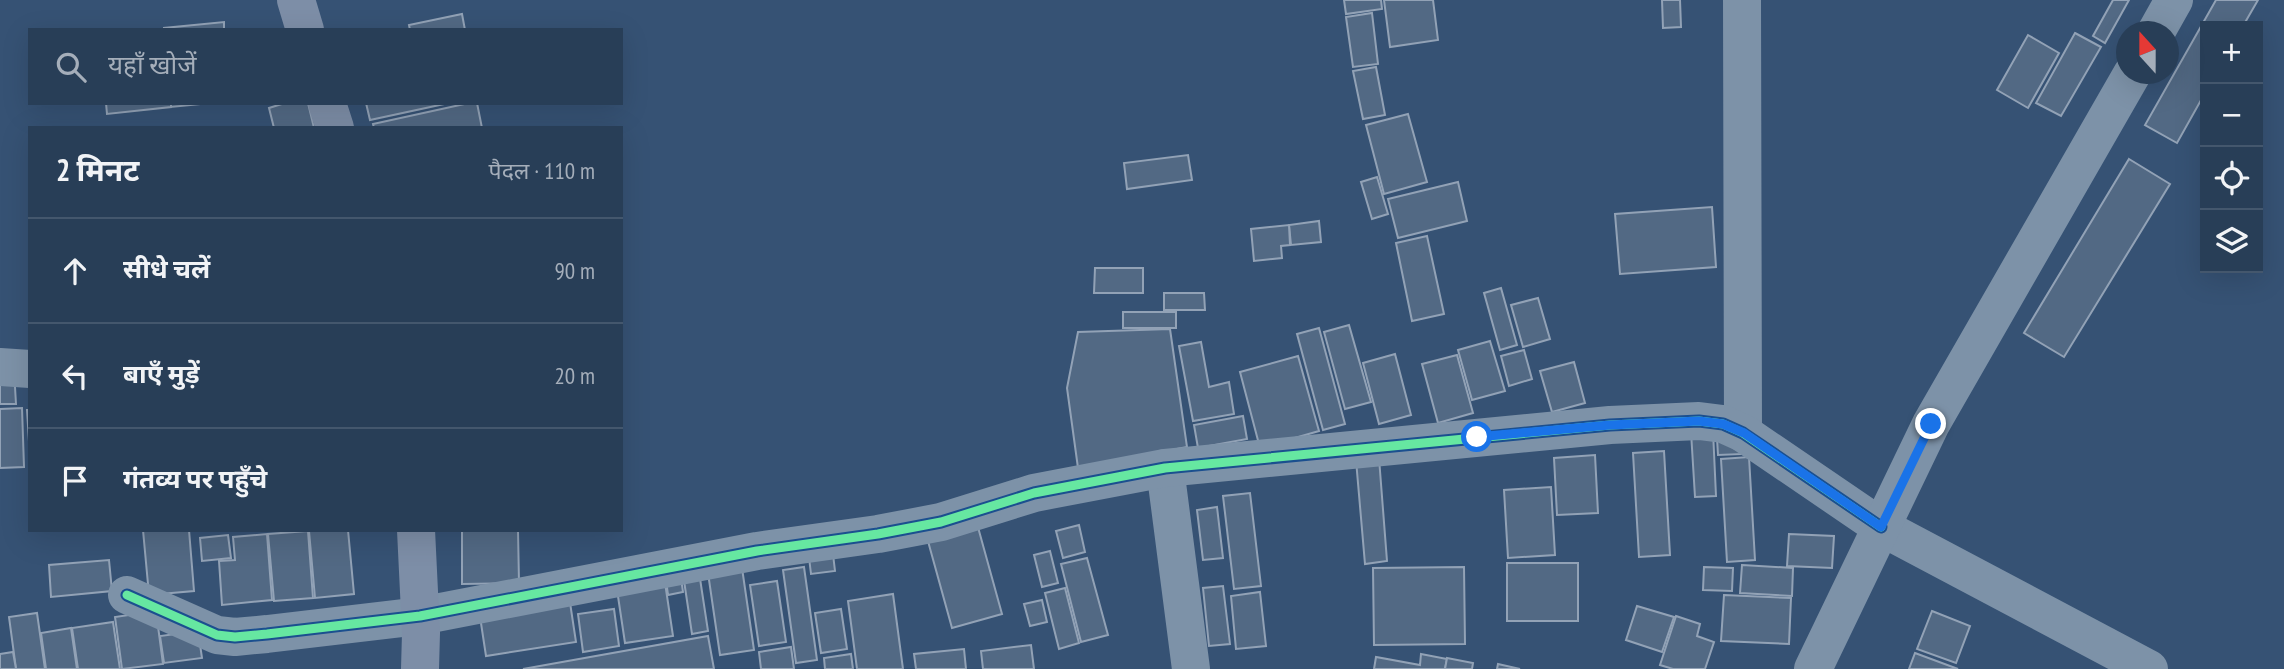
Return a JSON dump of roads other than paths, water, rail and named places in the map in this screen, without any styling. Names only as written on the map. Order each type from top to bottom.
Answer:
[{"type":"main road","points":[[296,0],[304,28]]},
{"type":"main road","points":[[328,105],[334,126]]},
{"type":"main road","points":[[416,532],[420,669]]},
{"type":"street","points":[[1742,0],[1744,433]]},
{"type":"street","points":[[2162,21],[2174,0]]},
{"type":"street","points":[[1813,669],[1931,424],[2126,84]]},
{"type":"street","points":[[0,367],[28,369]]},
{"type":"street","points":[[127,595],[216,635],[235,636],[420,616],[757,551],[941,522],[1034,493],[1165,468],[1610,425],[1699,421],[1723,424],[1744,433],[1881,527],[2149,669]]},
{"type":"street","points":[[1165,468],[1191,669]]}]
